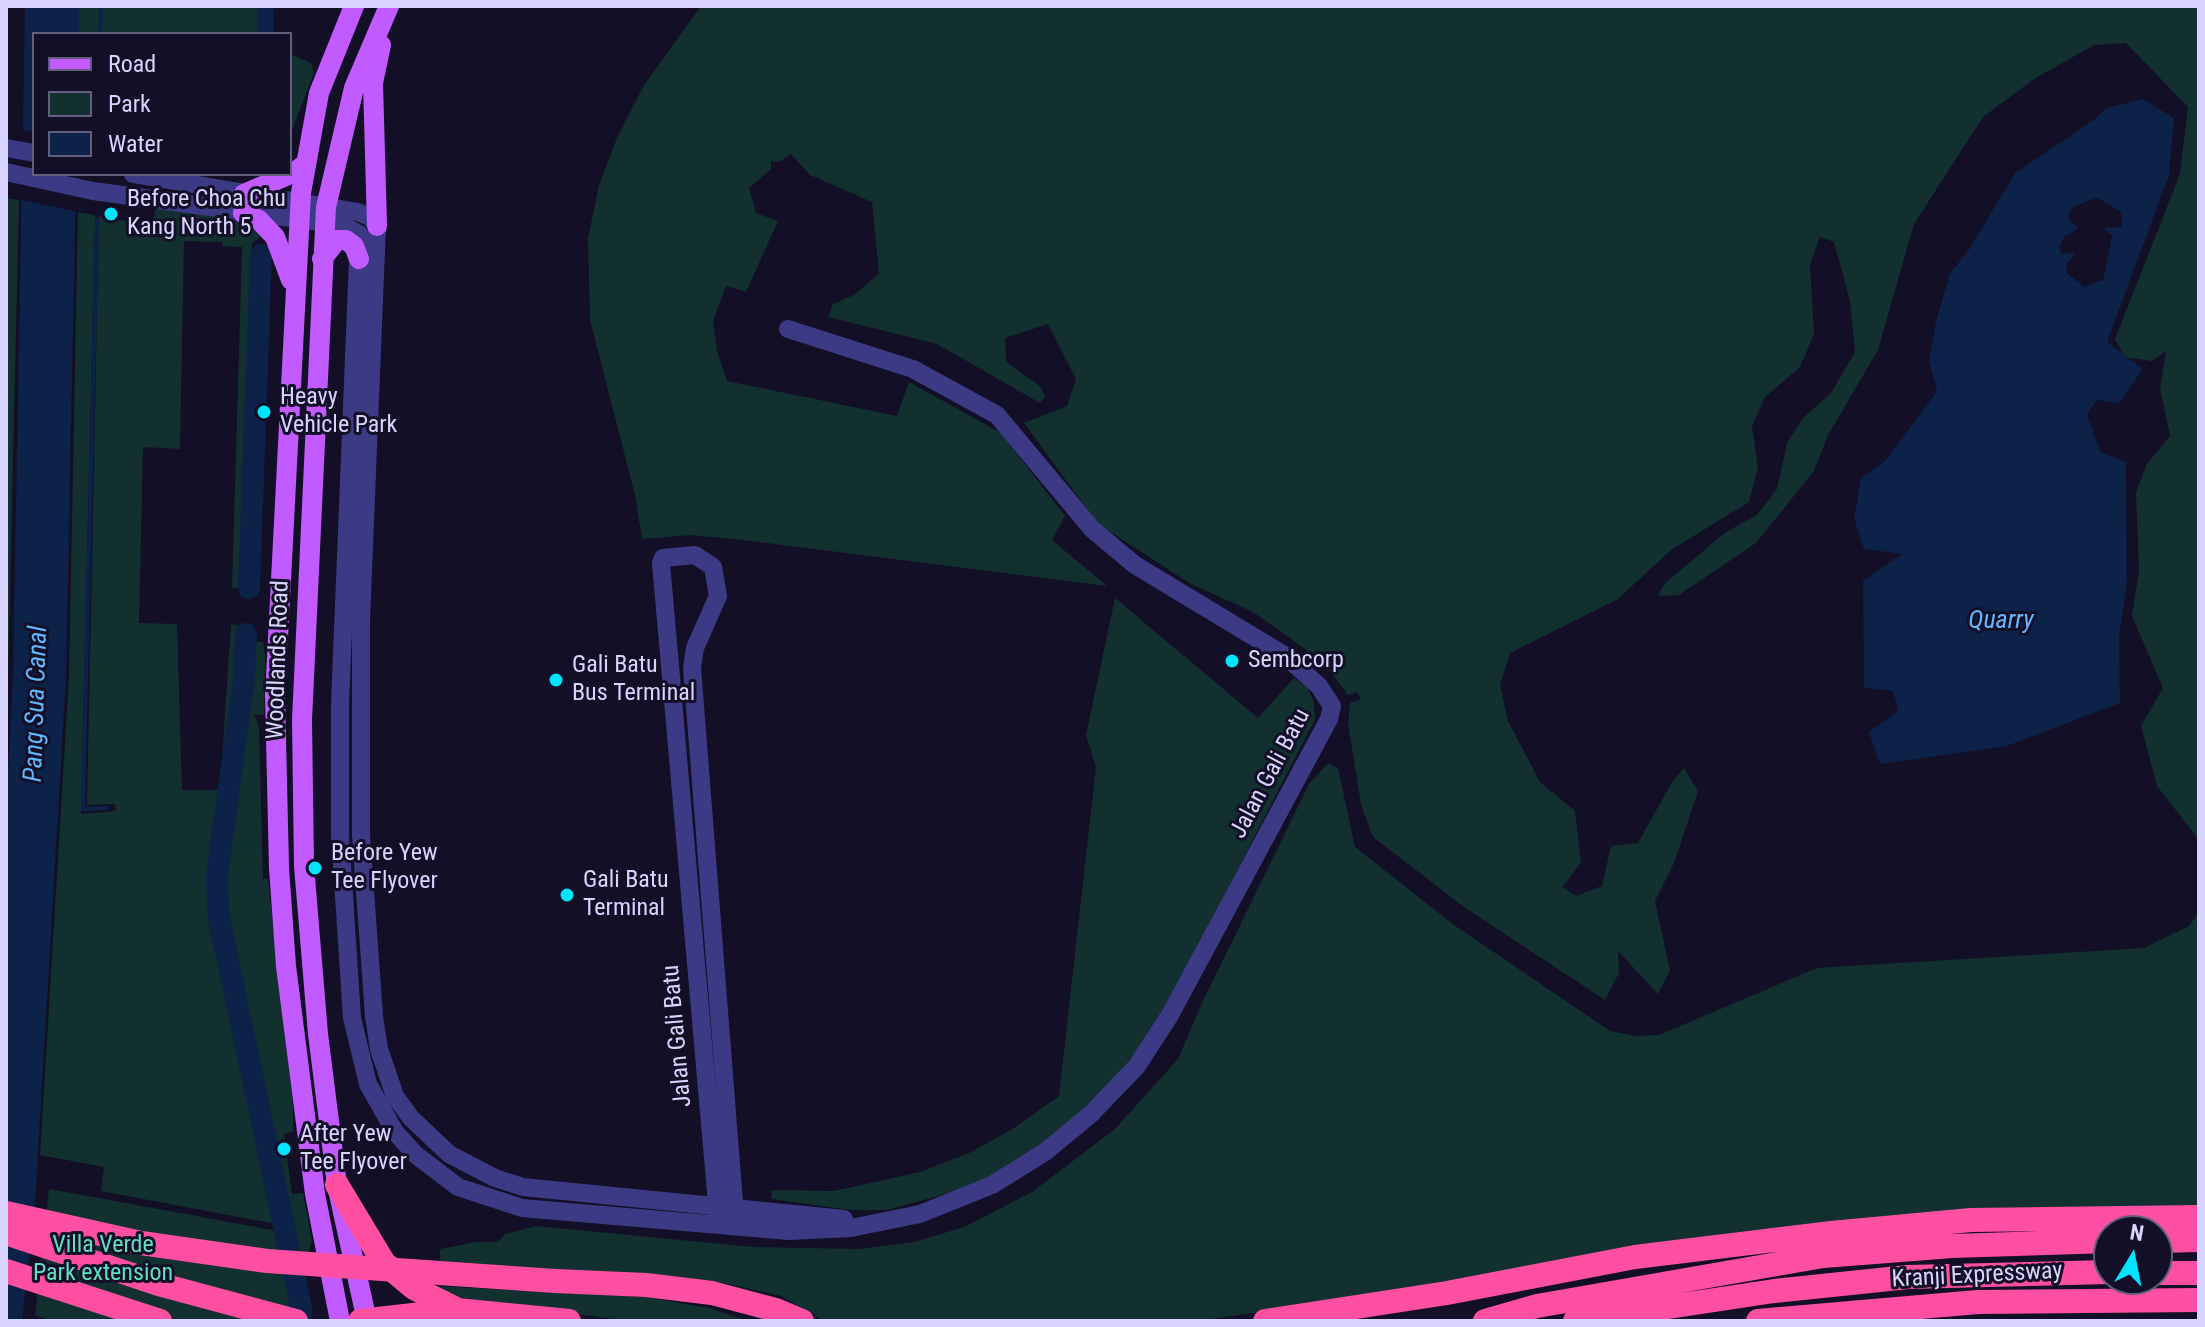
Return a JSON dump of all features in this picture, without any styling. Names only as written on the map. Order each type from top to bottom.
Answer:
[{"type":"highway","points":[[337,1185],[384,1263],[414,1288],[457,1310]]},
{"type":"highway","points":[[6,1213],[141,1243],[241,1258],[359,1270],[646,1285],[712,1293],[776,1310],[802,1321]]},
{"type":"highway","points":[[1265,1321],[1462,1290],[1635,1257],[1831,1233],[1971,1220],[2199,1217]]},
{"type":"highway","points":[[6,1233],[162,1285],[296,1321]]},
{"type":"highway","points":[[2173,1241],[2199,1240]]},
{"type":"highway","points":[[1485,1321],[1537,1306],[1823,1256],[1952,1246],[2093,1242]]},
{"type":"highway","points":[[6,1271],[160,1321]]},
{"type":"highway","points":[[1575,1321],[1774,1291],[1908,1277],[2093,1272]]},
{"type":"highway","points":[[2173,1273],[2199,1273]]},
{"type":"highway","name":"Kranji Expressway","points":[[1758,1321],[1978,1302],[2199,1300]]},
{"type":"highway","points":[[365,1320],[457,1310],[569,1321]]},
{"type":"main road","name":"Woodlands Road","points":[[292,164],[311,129],[329,62],[354,6]]},
{"type":"main road","name":"Woodlands Road","points":[[365,1320],[337,1185],[310,962],[302,791],[302,706],[326,215],[354,88],[390,6]]},
{"type":"main road","points":[[377,226],[373,83],[390,6]]},
{"type":"main road","points":[[281,176],[244,203],[275,237],[295,291]]},
{"type":"main road","name":"Woodlands Road","points":[[289,176],[299,211],[275,696],[279,868],[286,966],[324,1257],[340,1321]]},
{"type":"main road","points":[[322,259],[337,240],[346,240],[354,246],[359,259]]},
{"type":"main road","points":[[324,1257],[333,1266],[343,1265],[350,1250]]},
{"type":"street","points":[[12,174],[78,187],[244,203],[326,215],[365,214],[377,226]]},
{"type":"street","points":[[141,176],[244,203]]},
{"type":"street","name":"Jalan Gali Batu","points":[[326,215],[359,234],[340,704],[340,835],[352,1018],[368,1084],[395,1132],[416,1155],[458,1187],[487,1199],[551,1213],[789,1231],[851,1228],[920,1214],[992,1185],[1045,1152],[1091,1114],[1137,1066],[1170,1015],[1316,746],[1332,706],[1319,686],[1284,655],[1135,565],[1092,529],[997,415],[913,369],[788,329]]},
{"type":"street","name":"Jalan Gali Batu","points":[[377,226],[361,620],[360,790],[374,1016],[386,1077],[411,1118],[431,1140],[449,1154],[495,1178],[555,1191],[726,1205],[850,1220],[886,1220]]},
{"type":"street","name":"Jalan Gali Batu","points":[[726,1205],[661,563],[663,558],[695,555],[713,567],[718,596],[695,648],[692,668],[726,1205],[727,1227]]},
{"type":"green space","points":[[79,6],[258,6],[258,32],[79,32]]},
{"type":"green space","points":[[701,6],[2199,6],[2199,840],[2157,786],[2141,726],[2163,688],[2132,616],[2139,571],[2136,492],[2147,464],[2170,436],[2160,388],[2166,351],[2152,361],[2125,357],[2115,339],[2180,174],[2188,107],[2126,43],[2094,45],[2034,79],[1983,117],[1914,224],[1878,350],[1828,435],[1814,471],[1756,543],[1679,595],[1658,596],[1665,583],[1726,532],[1757,515],[1777,489],[1787,443],[1803,418],[1831,393],[1855,352],[1850,301],[1834,242],[1820,237],[1810,264],[1814,334],[1800,367],[1765,397],[1752,426],[1758,467],[1749,502],[1671,550],[1618,599],[1510,653],[1500,685],[1508,721],[1540,782],[1575,811],[1581,863],[1562,887],[1576,896],[1602,886],[1611,846],[1638,843],[1672,782],[1684,768],[1698,791],[1674,863],[1655,901],[1670,971],[1658,994],[1618,951],[1619,973],[1605,1000],[1464,907],[1373,837],[1361,805],[1348,723],[1350,703],[1361,699],[1357,692],[1348,695],[1322,661],[1253,612],[1191,584],[1098,524],[1024,423],[1067,406],[1076,379],[1048,324],[1005,338],[1006,362],[1041,387],[1045,397],[1040,403],[937,344],[828,317],[833,304],[854,295],[879,274],[872,202],[810,175],[791,154],[779,162],[771,161],[771,169],[749,188],[756,213],[778,221],[746,292],[726,286],[713,321],[717,351],[727,381],[897,416],[909,382],[1001,433],[1065,516],[1052,540],[1107,586],[743,540],[691,535],[642,539],[635,495],[590,320],[588,239],[599,185],[617,138],[644,85]]},
{"type":"green space","points":[[292,55],[311,63],[314,73],[292,130]]},
{"type":"green space","points":[[6,198],[19,200],[6,764]]},
{"type":"green space","points":[[156,208],[240,218],[266,233],[252,243],[251,254],[256,255],[243,588],[232,588],[242,247],[223,246],[222,242],[184,241],[180,449],[143,447],[139,623],[177,624],[182,790],[220,790],[231,624],[238,625],[241,633],[237,692],[208,875],[209,924],[276,1224],[101,1191],[104,1167],[40,1155],[69,677],[78,212],[95,215],[81,814],[116,811],[115,804],[87,805],[99,216],[152,226]]},
{"type":"green space","points":[[1115,598],[1258,718],[1294,678],[1308,688],[1314,703],[1315,719],[1165,1011],[1131,1061],[1087,1110],[1039,1147],[988,1178],[953,1192],[887,1210],[850,1210],[772,1199],[771,1190],[834,1191],[920,1172],[969,1153],[1011,1130],[1059,1096],[1096,767],[1086,735]]},
{"type":"green space","points":[[251,641],[263,642],[265,655],[264,715],[254,714],[259,727],[263,879],[268,879],[293,1104],[293,1131],[284,1134],[292,1194],[303,1193],[312,1241],[308,1253],[294,1257],[228,947],[221,897],[248,694]]},
{"type":"green space","points":[[1328,763],[1338,768],[1355,847],[1454,925],[1610,1031],[1636,1036],[1659,1035],[1817,968],[2144,948],[2189,926],[2199,912],[2199,1207],[2026,1207],[1734,1233],[1367,1297],[1196,1321],[824,1321],[781,1296],[714,1281],[440,1266],[440,1249],[476,1242],[498,1242],[505,1234],[536,1226],[753,1247],[859,1249],[914,1242],[964,1227],[1032,1192],[1115,1129],[1178,1059],[1202,1003],[1309,784]]},
{"type":"green space","name":"Villa Verde Park extension","points":[[49,1189],[278,1231],[293,1301],[292,1321],[51,1321],[35,1315]]},
{"type":"green space","points":[[436,1286],[645,1297],[709,1308],[748,1321],[629,1321],[461,1298],[443,1294]]},
{"type":"water","name":"Pang Sua Canal","points":[[25,6],[79,6],[79,32],[32,32],[32,176],[76,176],[66,677],[35,1205],[22,1321],[6,1321],[6,811],[13,676]]},
{"type":"water","points":[[258,6],[273,6],[274,32],[258,32]]},
{"type":"water","name":"Quarry","points":[[2143,99],[2174,118],[2169,175],[2107,342],[2143,369],[2119,403],[2097,400],[2087,414],[2100,452],[2126,462],[2127,583],[2119,636],[2120,703],[2007,746],[1880,764],[1869,732],[1898,711],[1893,691],[1864,688],[1863,581],[1902,554],[1864,549],[1854,518],[1861,478],[1884,462],[1937,391],[1929,361],[1936,321],[1950,274],[1970,248],[2015,173],[2095,119],[2106,108]],"holes":[[[2096,197],[2121,212],[2122,227],[2104,228],[2112,236],[2103,280],[2084,287],[2066,272],[2067,263],[2076,252],[2062,254],[2059,248],[2064,237],[2078,228],[2068,218],[2072,208]]]},
{"type":"pier","points":[[18,129],[32,132],[32,176],[78,176],[78,212],[17,199]]},
{"type":"waterway","points":[[100,32],[101,6]]},
{"type":"waterway","points":[[97,219],[83,809],[107,808]]},
{"type":"waterway","points":[[249,588],[261,255]]},
{"type":"waterway","points":[[246,634],[244,679],[217,875],[218,913],[301,1307],[300,1321]]},
{"type":"place","name":"Before Choa Chu Kang North 5","points":[[111,214]]},
{"type":"place","name":"Heavy Vehicle Park","points":[[264,412]]},
{"type":"place","name":"Sembcorp","points":[[1232,661]]},
{"type":"place","name":"Gali Batu Bus Terminal","points":[[556,680]]},
{"type":"place","name":"Before Yew Tee Flyover","points":[[315,868]]},
{"type":"place","name":"Gali Batu Terminal","points":[[567,895]]},
{"type":"place","name":"After Yew Tee Flyover","points":[[284,1149]]}]
